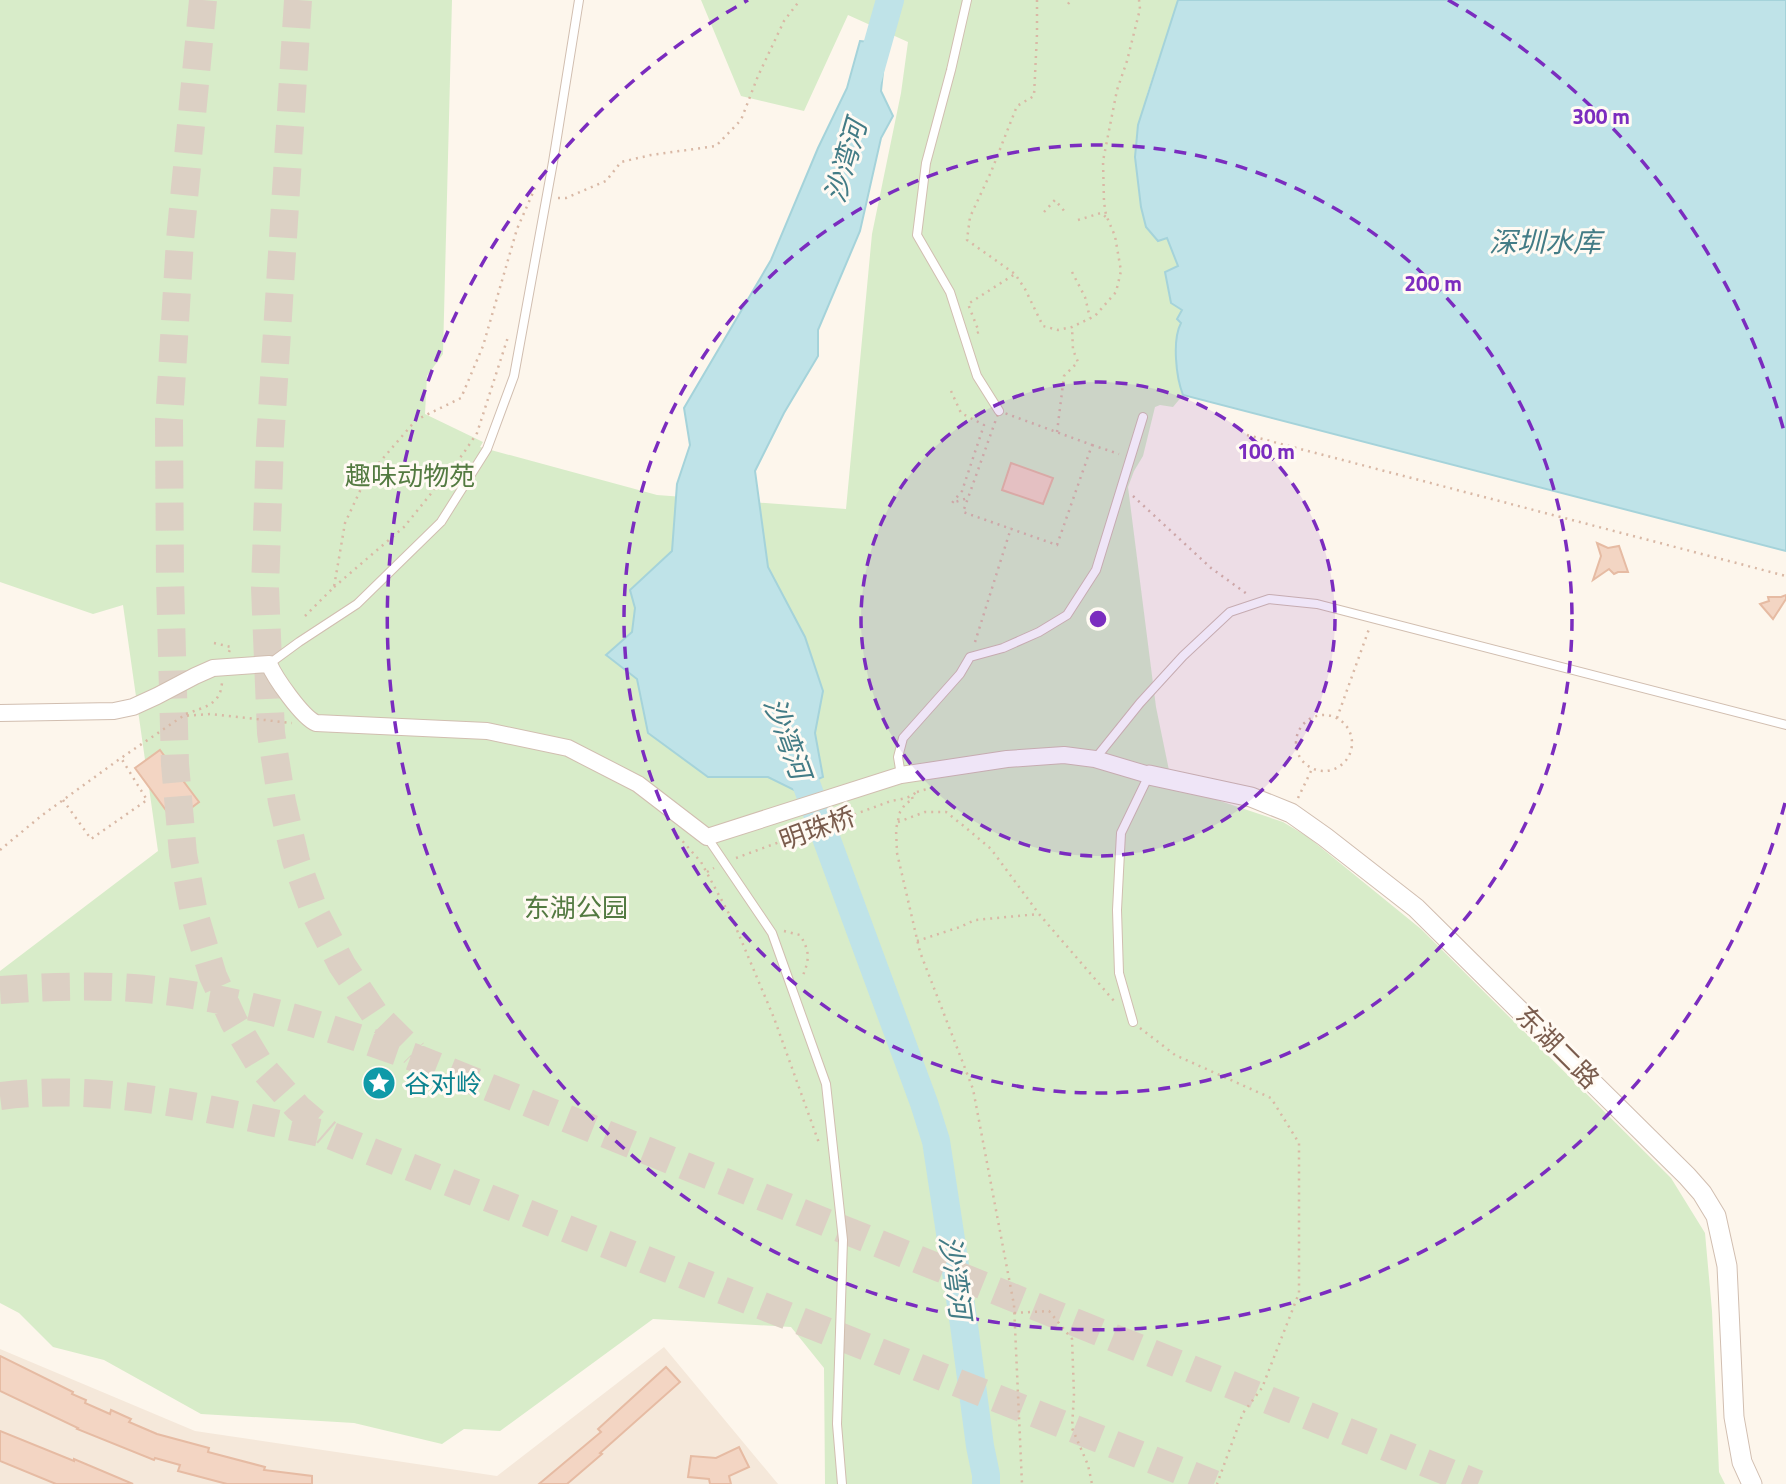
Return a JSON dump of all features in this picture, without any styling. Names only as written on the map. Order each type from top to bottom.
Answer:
[{"type":"street","points":[[0,713],[114,711],[132,707],[213,668],[269,664],[302,713],[316,723],[487,731],[568,748],[638,784],[707,837]]},
{"type":"street","name":"明珠桥","points":[[707,837],[901,775],[1007,759],[1064,755],[1095,759],[1149,775]]},
{"type":"street","name":"东湖二路","points":[[1149,775],[1251,797],[1291,813],[1325,837],[1416,908],[1702,1193],[1716,1216],[1727,1266],[1734,1417],[1742,1462],[1752,1484]]},
{"type":"lane","points":[[269,664],[357,604],[441,522],[487,449],[514,376],[547,198],[579,0]]},
{"type":"lane","points":[[967,0],[926,163],[917,235],[950,292],[977,376],[999,411]]},
{"type":"lane","points":[[901,775],[898,757],[903,738],[960,674],[970,657],[1003,648],[1039,632],[1067,615],[1096,570],[1143,417]]},
{"type":"lane","points":[[1095,759],[1140,703],[1192,647],[1230,612],[1269,599],[1317,604],[1786,725]]},
{"type":"lane","points":[[1133,1022],[1119,974],[1117,910],[1121,833],[1149,775]]},
{"type":"lane","points":[[707,837],[770,930],[826,1084],[843,1240],[837,1424],[842,1484]]},
{"type":"path","points":[[547,198],[566,198],[606,181],[621,162],[716,146],[741,120],[784,21],[800,0]]},
{"type":"path","points":[[1037,0],[1034,96],[1017,106],[970,216],[967,240],[1015,274],[1043,326],[1058,330],[1072,327],[1095,316],[1116,292],[1121,271],[1115,236],[1104,202],[1103,161],[1117,89],[1140,9],[1139,0]]},
{"type":"path","points":[[1068,4],[1071,0]]},
{"type":"path","points":[[334,587],[345,523],[366,478],[416,420],[461,398],[483,346],[517,229],[536,186]]},
{"type":"path","points":[[1044,212],[1055,200],[1066,213]]},
{"type":"path","points":[[1078,220],[1101,213],[1108,219]]},
{"type":"path","points":[[1072,272],[1085,297],[1090,318]]},
{"type":"path","points":[[979,332],[968,304],[1015,274]]},
{"type":"path","points":[[1057,432],[1064,376],[1077,362],[1073,350],[1072,327]]},
{"type":"path","points":[[305,616],[334,587],[404,527],[463,454],[477,433],[509,334]]},
{"type":"path","points":[[951,391],[961,413],[993,429]]},
{"type":"path","points":[[1092,444],[1057,545],[963,512],[999,411],[1057,432],[1092,444],[1131,458]]},
{"type":"path","points":[[968,498],[952,503],[962,492],[984,425]]},
{"type":"path","points":[[1247,435],[1786,576]]},
{"type":"path","points":[[1122,487],[1211,568],[1261,602]]},
{"type":"path","points":[[970,657],[1011,528]]},
{"type":"path","points":[[1337,718],[1373,620]]},
{"type":"path","points":[[0,850],[121,758],[183,716],[219,697],[224,667],[232,647],[214,643]]},
{"type":"path","points":[[183,716],[210,714],[292,723]]},
{"type":"path","points":[[1316,716],[1337,718],[1350,730],[1353,738],[1350,756],[1338,769],[1312,769],[1305,765],[1297,752],[1300,729],[1316,716]]},
{"type":"path","points":[[63,800],[91,839],[147,800],[121,758]]},
{"type":"path","points":[[1291,813],[1312,769]]},
{"type":"path","points":[[922,783],[912,796],[913,800],[906,803],[900,812],[897,853],[917,941],[973,1089],[1014,1313],[1022,1484]]},
{"type":"path","name":"明珠桥","points":[[744,855],[891,801],[912,796]]},
{"type":"path","points":[[898,822],[925,812],[946,812],[991,849],[1039,914],[1133,1022],[1175,1055],[1270,1098],[1298,1143],[1298,1293],[1262,1388],[1244,1413],[1217,1484]]},
{"type":"path","points":[[677,834],[701,862],[734,923],[774,1018],[823,1152]]},
{"type":"path","points":[[917,941],[975,920],[1039,914]]},
{"type":"path","points":[[770,930],[800,935],[808,947],[808,960],[793,992]]},
{"type":"path","points":[[1014,1313],[1049,1311],[1072,1339],[1072,1429],[1088,1465],[1092,1484]]},
{"type":"shaded area","points":[[664,1347],[778,1484],[0,1484],[0,1349],[195,1431],[497,1476]]},
{"type":"green space","name":"东湖公园","points":[[0,0],[452,0],[443,354],[427,376],[425,414],[483,442],[480,447],[657,495],[846,509],[872,234],[901,93],[908,42],[848,15],[804,111],[741,96],[701,0],[1178,0],[1147,94],[1135,157],[1146,227],[1167,238],[1179,267],[1166,272],[1182,310],[1176,360],[1183,395],[1173,407],[1155,407],[1143,456],[1128,487],[1156,707],[1172,785],[1283,822],[1308,837],[1421,929],[1671,1178],[1705,1233],[1712,1311],[1719,1472],[1725,1484],[825,1484],[824,1368],[791,1327],[653,1319],[500,1431],[464,1429],[442,1444],[354,1423],[201,1414],[104,1360],[53,1347],[19,1313],[0,1303],[0,971],[158,851],[123,605],[93,614],[0,582]]},
{"type":"water","name":"深圳水库","points":[[1178,0],[1786,0],[1786,551],[1183,395],[1178,379],[1176,349],[1181,323],[1177,319],[1182,310],[1171,303],[1165,272],[1178,266],[1167,238],[1158,241],[1146,227],[1135,157],[1138,125]]},
{"type":"water","points":[[860,41],[886,44],[881,91],[893,116],[881,138],[860,231],[818,330],[818,356],[784,413],[755,471],[768,567],[805,637],[823,691],[815,733],[823,777],[794,790],[768,777],[708,777],[648,733],[637,679],[606,655],[632,632],[635,608],[630,590],[672,551],[677,484],[690,445],[684,408],[771,260],[818,148],[847,88]]},
{"type":"building","points":[[1011,463],[1053,478],[1043,504],[1002,490]]},
{"type":"building","points":[[1597,543],[1608,548],[1619,546],[1628,572],[1614,574],[1609,569],[1593,580],[1601,556]]},
{"type":"building","points":[[1786,595],[1773,619],[1760,604],[1769,601],[1768,597]]},
{"type":"building","points":[[160,750],[199,802],[174,821],[135,768]]},
{"type":"building","points":[[0,1356],[73,1392],[72,1394],[86,1400],[85,1403],[110,1414],[111,1410],[131,1419],[129,1422],[157,1434],[209,1448],[208,1452],[265,1467],[264,1470],[312,1476],[312,1484],[227,1484],[178,1471],[180,1465],[155,1458],[154,1460],[77,1429],[0,1391]]},
{"type":"building","points":[[666,1367],[680,1382],[600,1453],[602,1454],[567,1484],[539,1484],[601,1432],[598,1429]]},
{"type":"building","points":[[0,1431],[133,1484],[56,1484],[0,1461]]},
{"type":"building","points":[[739,1447],[749,1467],[729,1476],[731,1484],[710,1484],[709,1479],[688,1477],[691,1456],[716,1458]]},
{"type":"waterway","name":"沙湾河","points":[[868,78],[890,0]]},
{"type":"waterway","name":"沙湾河","points":[[794,751],[936,1141],[986,1484]]},
{"type":"tunnel","points":[[203,0],[180,240],[169,421],[175,764],[183,854],[194,913],[213,976],[234,1022],[260,1065],[298,1108],[327,1133]]},
{"type":"tunnel","points":[[298,0],[270,443],[265,588],[271,733],[282,802],[296,861],[315,913],[342,965],[374,1013],[414,1053]]},
{"type":"tunnel","points":[[0,990],[100,987],[170,992],[243,1005],[351,1035],[421,1060],[1478,1484]]},
{"type":"tunnel","points":[[0,1096],[41,1093],[124,1096],[207,1109],[329,1135],[1214,1484]]},
{"type":"place","name":"谷对岭","points":[[379,1083]]},
{"type":"park label","name":"趣味动物苑","points":[[410,475]]}]
